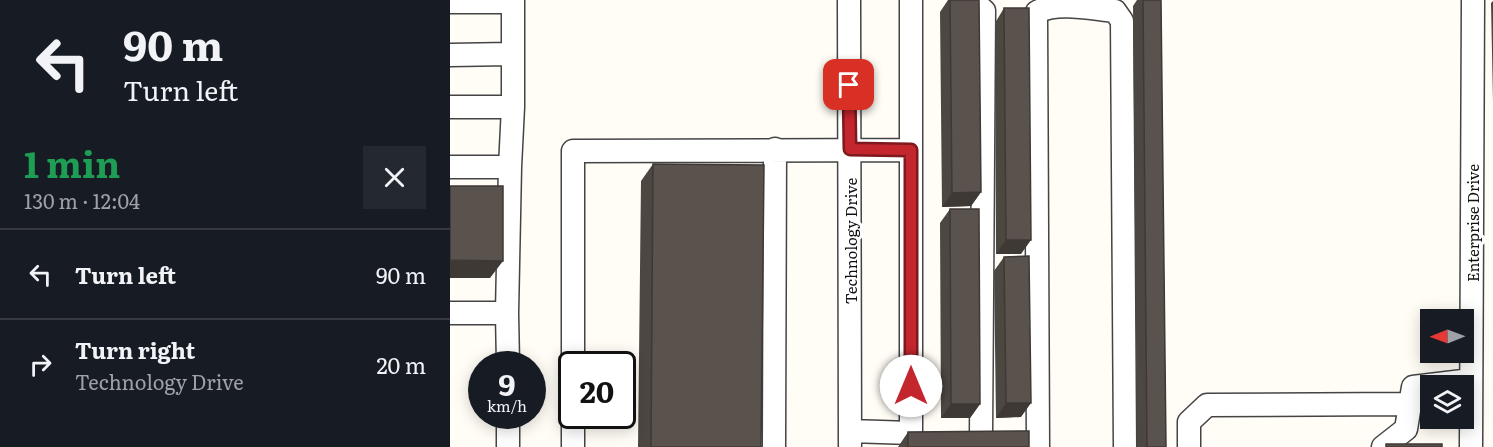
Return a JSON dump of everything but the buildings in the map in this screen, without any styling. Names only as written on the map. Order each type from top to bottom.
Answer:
[{"type":"street","name":"Technology Drive","points":[[849,0],[850,439]]},
{"type":"street","points":[[911,0],[911,433]]},
{"type":"street","points":[[961,0],[1010,12],[1055,7],[1115,10],[1122,21],[1125,447]]},
{"type":"street","name":"Enterprise Drive","points":[[1471,375],[1483,127],[1473,0]]},
{"type":"street","points":[[450,2],[513,1],[513,107],[507,351]]},
{"type":"street","points":[[981,437],[1010,12]]},
{"type":"street","points":[[958,436],[1010,439],[1038,444],[1010,12]]},
{"type":"street","points":[[450,54],[513,54]]},
{"type":"street","points":[[450,107],[513,107]]},
{"type":"street","points":[[774,447],[775,149]]},
{"type":"street","points":[[573,351],[573,152],[775,149],[911,150]]},
{"type":"street","points":[[450,167],[510,167]]},
{"type":"street","points":[[450,313],[507,314]]},
{"type":"street","points":[[1383,447],[1406,429],[1413,387],[1420,386]]},
{"type":"street","points":[[1189,447],[1190,422],[1208,405],[1410,404]]},
{"type":"street","points":[[508,429],[508,447]]},
{"type":"street","points":[[573,429],[573,447]]},
{"type":"street","name":"Enterprise Drive","points":[[1471,429],[1471,447]]},
{"type":"street","points":[[850,439],[911,433],[934,434]]},
{"type":"route","points":[[849,85],[850,149],[911,150],[911,386]]}]
